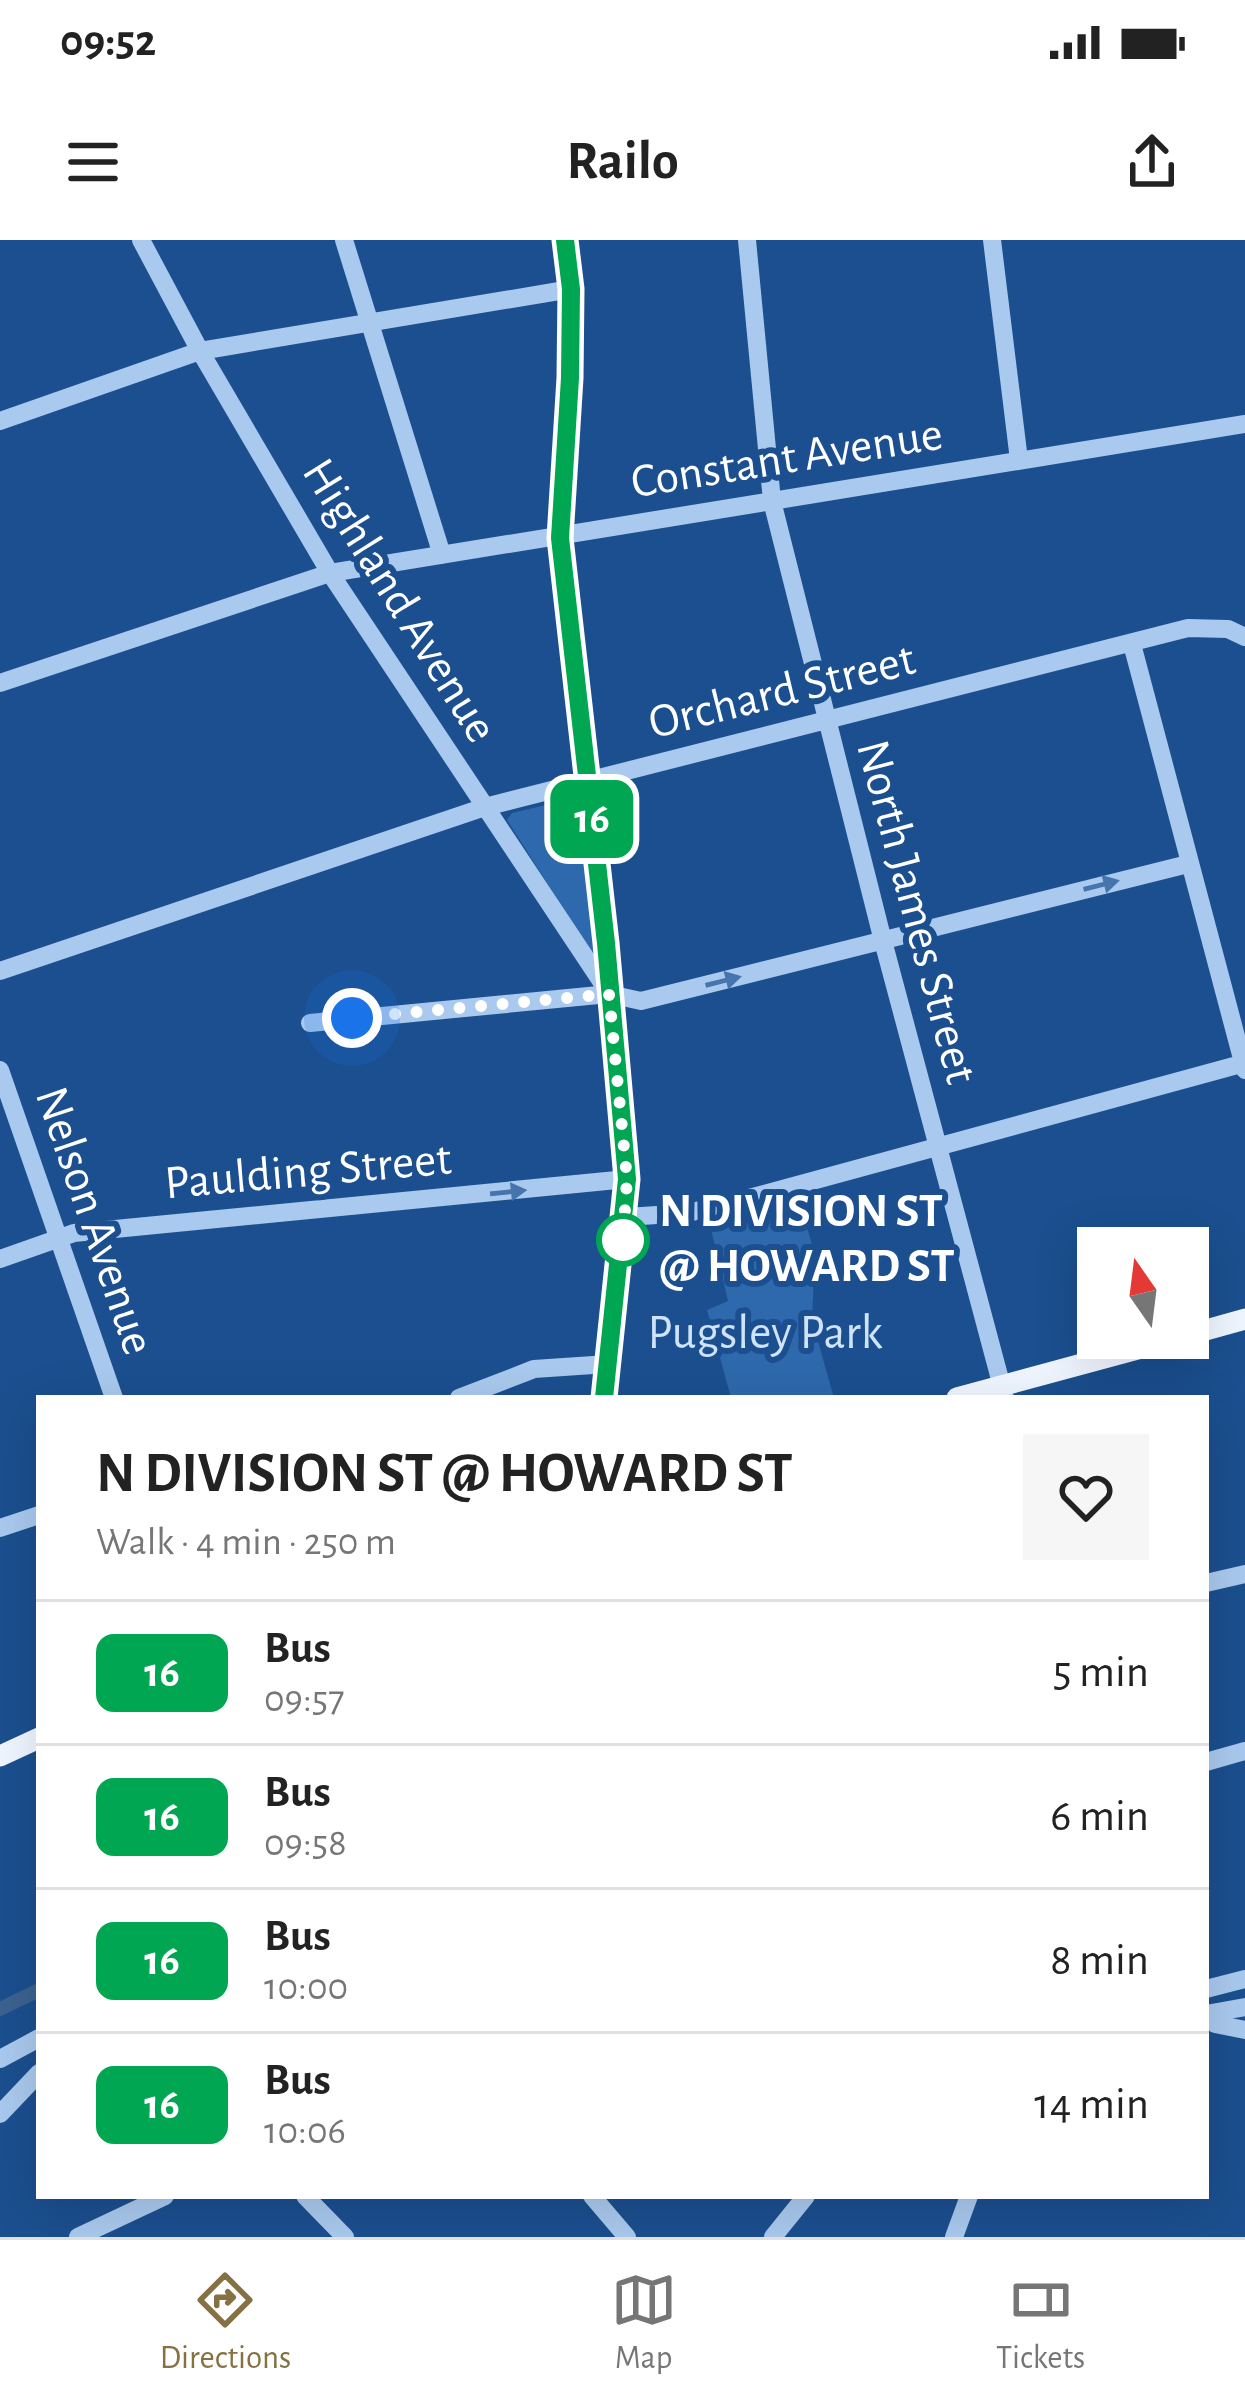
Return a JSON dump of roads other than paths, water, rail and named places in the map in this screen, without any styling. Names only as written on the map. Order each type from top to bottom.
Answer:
[{"type":"main road","points":[[1209,1329],[1245,1319]]},
{"type":"main road","points":[[1003,1392],[1110,1359]]},
{"type":"main road","points":[[2,1747],[36,1739]]},
{"type":"street","name":"Highland Avenue","points":[[141,240],[329,573],[609,994]]},
{"type":"street","points":[[344,240],[442,555]]},
{"type":"street","points":[[565,240],[571,289],[560,538],[627,1179],[604,1395]]},
{"type":"street","name":"North James Street","points":[[747,240],[772,501],[1003,1392]]},
{"type":"street","points":[[992,240],[1019,460]]},
{"type":"street","points":[[0,421],[200,351],[571,289]]},
{"type":"street","name":"Constant Avenue","points":[[0,683],[329,573],[1245,424]]},
{"type":"street","name":"Orchard Street","points":[[0,971],[485,807],[1205,627],[1228,629],[1245,638]]},
{"type":"street","points":[[626,1217],[688,1213],[1244,1065],[1132,644]]},
{"type":"street","points":[[310,1023],[609,994],[641,1001],[1189,864]]},
{"type":"street","name":"Nelson Avenue","points":[[0,1070],[113,1395]]},
{"type":"street","name":"Paulding Street","points":[[0,1258],[74,1233],[627,1179]]},
{"type":"street","points":[[467,1395],[534,1369],[608,1364]]},
{"type":"street","points":[[0,1528],[36,1516]]},
{"type":"street","points":[[1209,1582],[1245,1574]]},
{"type":"street","points":[[1209,1761],[1245,1751]]},
{"type":"street","points":[[1209,1988],[1245,1979]]},
{"type":"street","points":[[1209,2013],[1245,2007]]},
{"type":"street","points":[[1209,2017],[1215,2024],[1245,2030]]},
{"type":"street","points":[[0,2059],[36,2040]]},
{"type":"street","points":[[0,2114],[36,2076]]},
{"type":"street","points":[[78,2237],[159,2199]]},
{"type":"street","points":[[308,2199],[345,2237]]},
{"type":"street","points":[[595,2199],[627,2237]]},
{"type":"street","points":[[772,2237],[804,2199]]},
{"type":"street","points":[[954,2237],[968,2199]]},
{"type":"waterway","points":[[0,2009],[36,1991]]},
{"type":"place","name":"N DIVISION ST @ HOWARD ST","points":[[623,1240]]},
{"type":"park label","name":"Pugsley Park","points":[[765,1334]]}]
